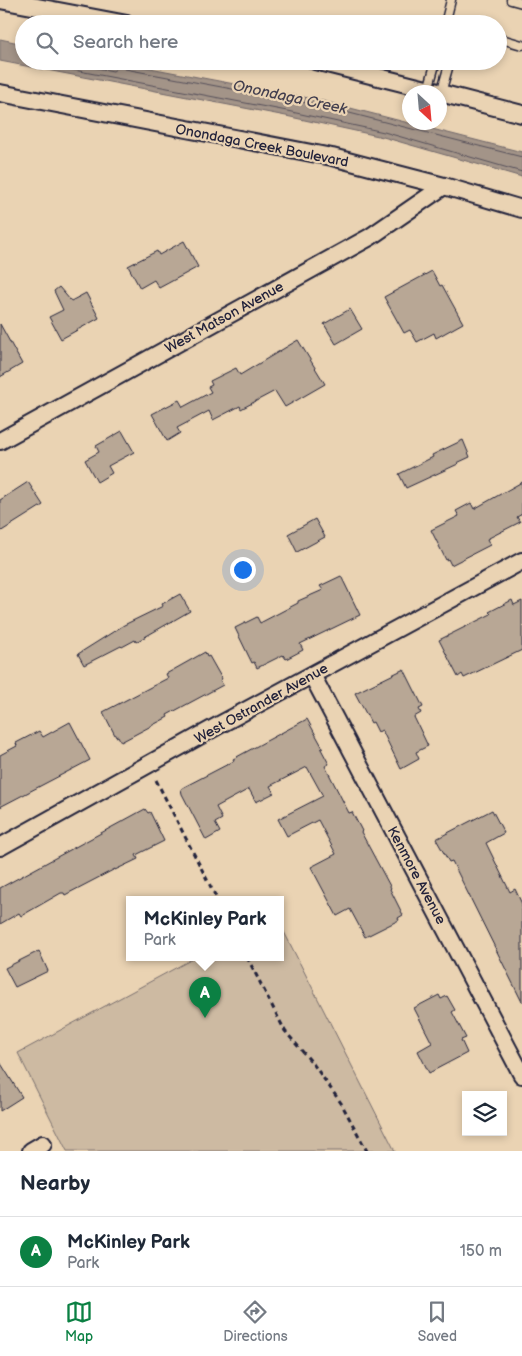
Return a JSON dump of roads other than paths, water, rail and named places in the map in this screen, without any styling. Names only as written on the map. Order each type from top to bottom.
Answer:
[{"type":"street","points":[[0,0],[79,15]]},
{"type":"street","points":[[350,70],[409,85]]},
{"type":"street","name":"Onondaga Creek Boulevard","points":[[0,93],[332,157],[522,208]]},
{"type":"street","points":[[447,95],[522,114]]},
{"type":"street","name":"West Matson Avenue","points":[[0,441],[370,237],[444,186]]},
{"type":"street","name":"West Ostrander Avenue","points":[[0,847],[522,561]]},
{"type":"street","name":"Kenmore Avenue","points":[[312,675],[522,1075]]},
{"type":"lane","points":[[447,15],[451,0]]},
{"type":"lane","points":[[511,0],[522,3]]},
{"type":"lane","points":[[507,41],[522,45]]},
{"type":"lane","points":[[436,70],[437,85]]},
{"type":"lane","points":[[440,85],[446,70]]},
{"type":"water","points":[[0,39],[15,42],[15,64],[0,61]]},
{"type":"water","name":"Onondaga Creek","points":[[47,70],[161,70],[319,100],[402,121],[402,130],[436,130],[522,152],[522,177],[383,137],[286,116]]},
{"type":"place","name":"McKinley Park","points":[[205,1018]]}]
